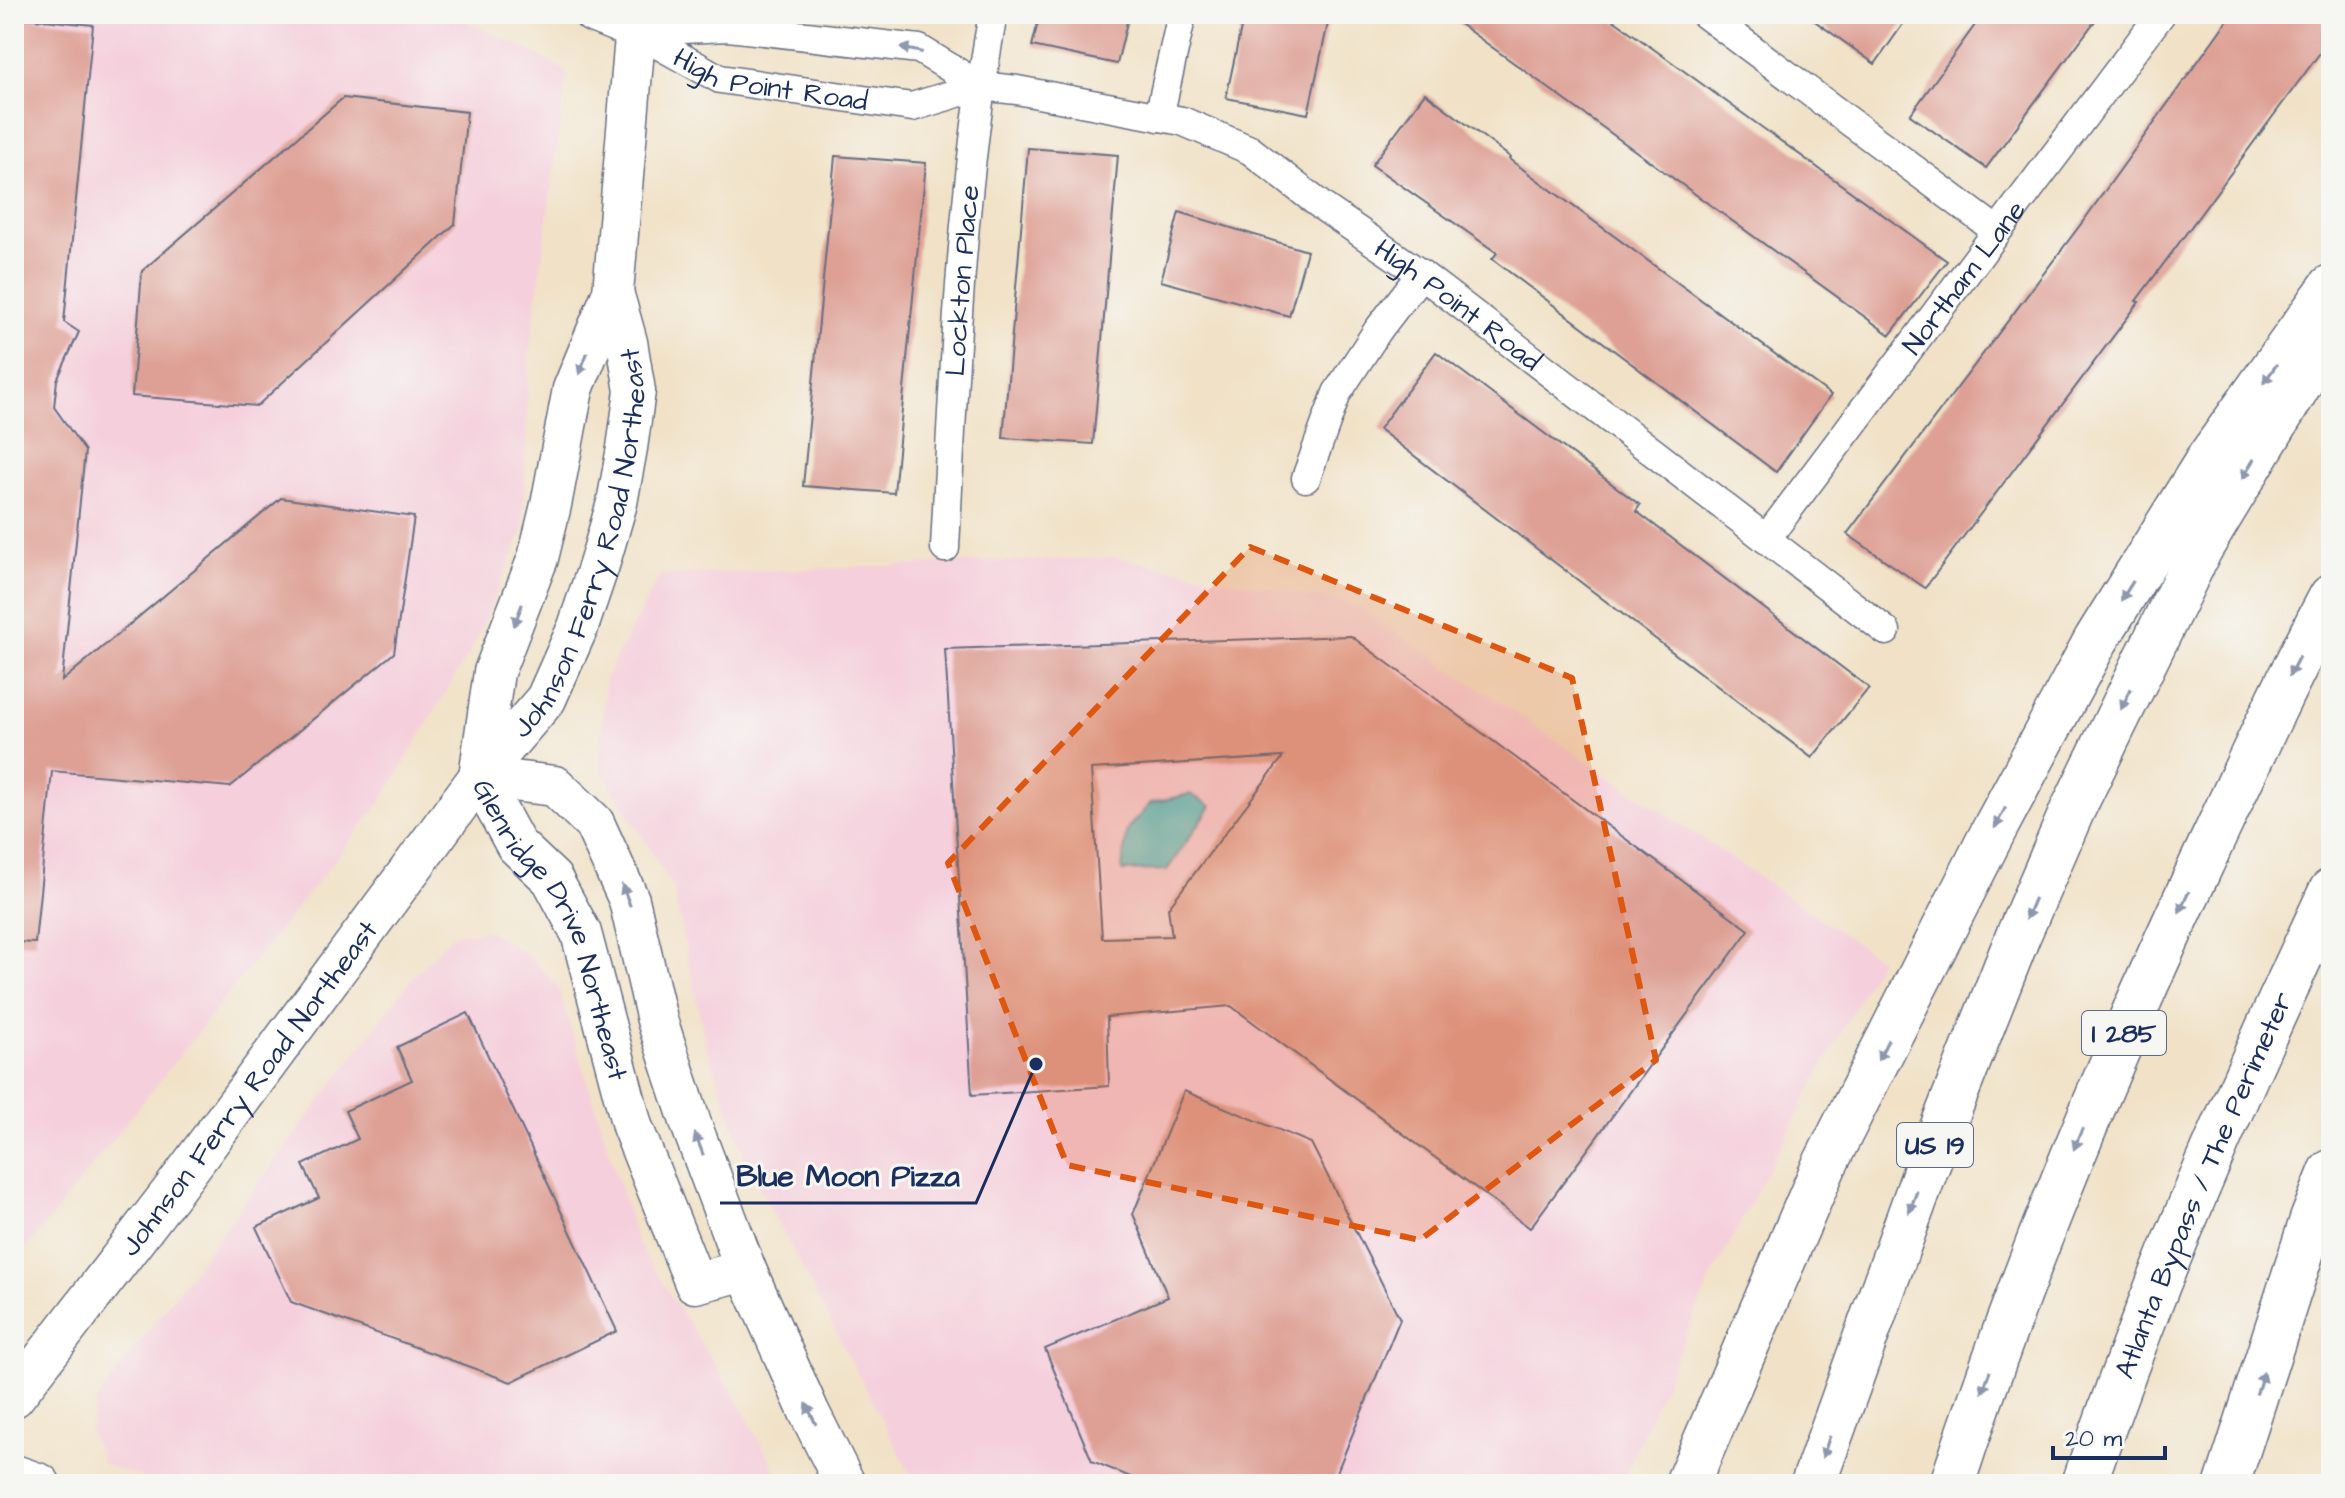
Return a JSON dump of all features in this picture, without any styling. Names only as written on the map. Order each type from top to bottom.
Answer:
[{"type":"highway","points":[[1687,1484],[1824,1166],[2003,813],[2096,640],[2209,458],[2331,287]]},
{"type":"highway","name":"US 19","points":[[1813,1484],[1926,1169],[2018,936],[2072,811],[2200,549],[2331,330]]},
{"type":"highway","name":"I 285","points":[[1952,1484],[2038,1238],[2098,1091],[2285,686],[2331,597]]},
{"type":"highway","name":"Atlanta Bypass / The Perimeter","points":[[2084,1484],[2170,1257],[2236,1097],[2331,891]]},
{"type":"highway","points":[[2227,1484],[2312,1220],[2331,1172]]},
{"type":"main road","name":"Johnson Ferry Road Northeast","points":[[479,777],[494,672],[538,558],[573,389],[613,292],[636,23]]},
{"type":"main road","name":"Johnson Ferry Road Northeast","points":[[14,1397],[173,1190],[479,777],[546,699],[578,627],[617,503],[635,391],[627,342],[613,292]]},
{"type":"main road","name":"Glenridge Drive Northeast","points":[[479,777],[516,845],[552,879],[581,933],[632,1126],[695,1283],[746,1270]]},
{"type":"main road","name":"Glenridge Drive Northeast","points":[[479,777],[555,786],[594,823],[629,900],[657,1020],[691,1124],[746,1270],[809,1412],[845,1484]]},
{"type":"main road","points":[[14,1475],[40,1484]]},
{"type":"street","points":[[592,14],[636,23]]},
{"type":"street","name":"Lockton Place","points":[[945,548],[956,351],[980,86],[993,14]]},
{"type":"street","points":[[1159,117],[1182,14]]},
{"type":"street","points":[[1705,14],[1997,231]]},
{"type":"street","name":"Northam Lane","points":[[1766,539],[2161,14]]},
{"type":"street","name":"High Point Road","points":[[636,23],[720,79],[912,107],[980,86]]},
{"type":"street","name":"High Point Road","points":[[636,23],[729,27],[919,49],[980,86],[1182,121],[1250,150],[1323,207],[1421,274],[1886,631]]},
{"type":"street","points":[[1306,478],[1337,393],[1378,330],[1421,274]]},
{"type":"highlighted area","points":[[1250,547],[1572,678],[1656,1060],[1420,1240],[1067,1165],[948,863]]},
{"type":"shaded area","points":[[14,14],[450,14],[531,51],[567,72],[529,357],[523,531],[474,645],[381,802],[14,1264]]},
{"type":"shaded area","points":[[1114,557],[1355,605],[1880,959],[1709,1282],[1621,1484],[916,1484],[747,1164],[706,1045],[673,888],[600,767],[605,679],[660,575]]},
{"type":"shaded area","points":[[490,931],[529,956],[558,987],[638,1244],[737,1399],[783,1484],[160,1484],[103,1464],[89,1431],[96,1401],[413,977],[455,933]]},
{"type":"water","points":[[1190,794],[1211,806],[1167,870],[1122,871],[1127,829],[1151,803]]},
{"type":"building","points":[[1040,14],[1129,14],[1117,64],[1032,46]]},
{"type":"building","points":[[1244,14],[1330,14],[1308,114],[1226,98]]},
{"type":"building","points":[[1446,14],[1605,14],[1947,261],[1890,335]]},
{"type":"building","points":[[1805,14],[1910,14],[1875,64]]},
{"type":"building","points":[[1983,14],[2100,14],[1986,168],[1910,115]]},
{"type":"building","points":[[2232,14],[2331,14],[2331,38],[1925,588],[1847,534],[2084,220]]},
{"type":"building","points":[[14,17],[93,25],[64,322],[79,332],[57,380],[54,407],[85,451],[62,681],[281,498],[414,517],[394,653],[230,787],[52,771],[35,943],[14,942]]},
{"type":"building","points":[[1425,93],[1509,159],[1831,395],[1776,472],[1492,259],[1497,253],[1372,165]]},
{"type":"building","points":[[343,98],[467,112],[455,224],[257,406],[132,396],[142,271]]},
{"type":"building","points":[[1028,148],[1118,155],[1093,444],[1003,438]]},
{"type":"building","points":[[835,156],[926,163],[894,493],[803,486]]},
{"type":"building","points":[[1179,212],[1307,251],[1289,316],[1161,281]]},
{"type":"building","points":[[1436,352],[1640,505],[1636,511],[1869,688],[1812,758],[1379,429]]},
{"type":"building","points":[[1351,636],[1749,930],[1530,1228],[1231,1006],[1107,1017],[1109,1086],[972,1095],[945,649]],"holes":[[[1283,757],[1168,908],[1172,936],[1102,938],[1091,769]]]},
{"type":"building","points":[[468,1013],[617,1331],[511,1382],[291,1302],[256,1227],[319,1198],[303,1165],[358,1139],[345,1111],[412,1080],[397,1047]]},
{"type":"building","points":[[1184,1091],[1311,1143],[1400,1319],[1332,1484],[1147,1484],[1092,1461],[1045,1349],[1168,1297],[1133,1214]]},
{"type":"place","name":"Blue Moon Pizza","points":[[1036,1064]]}]
